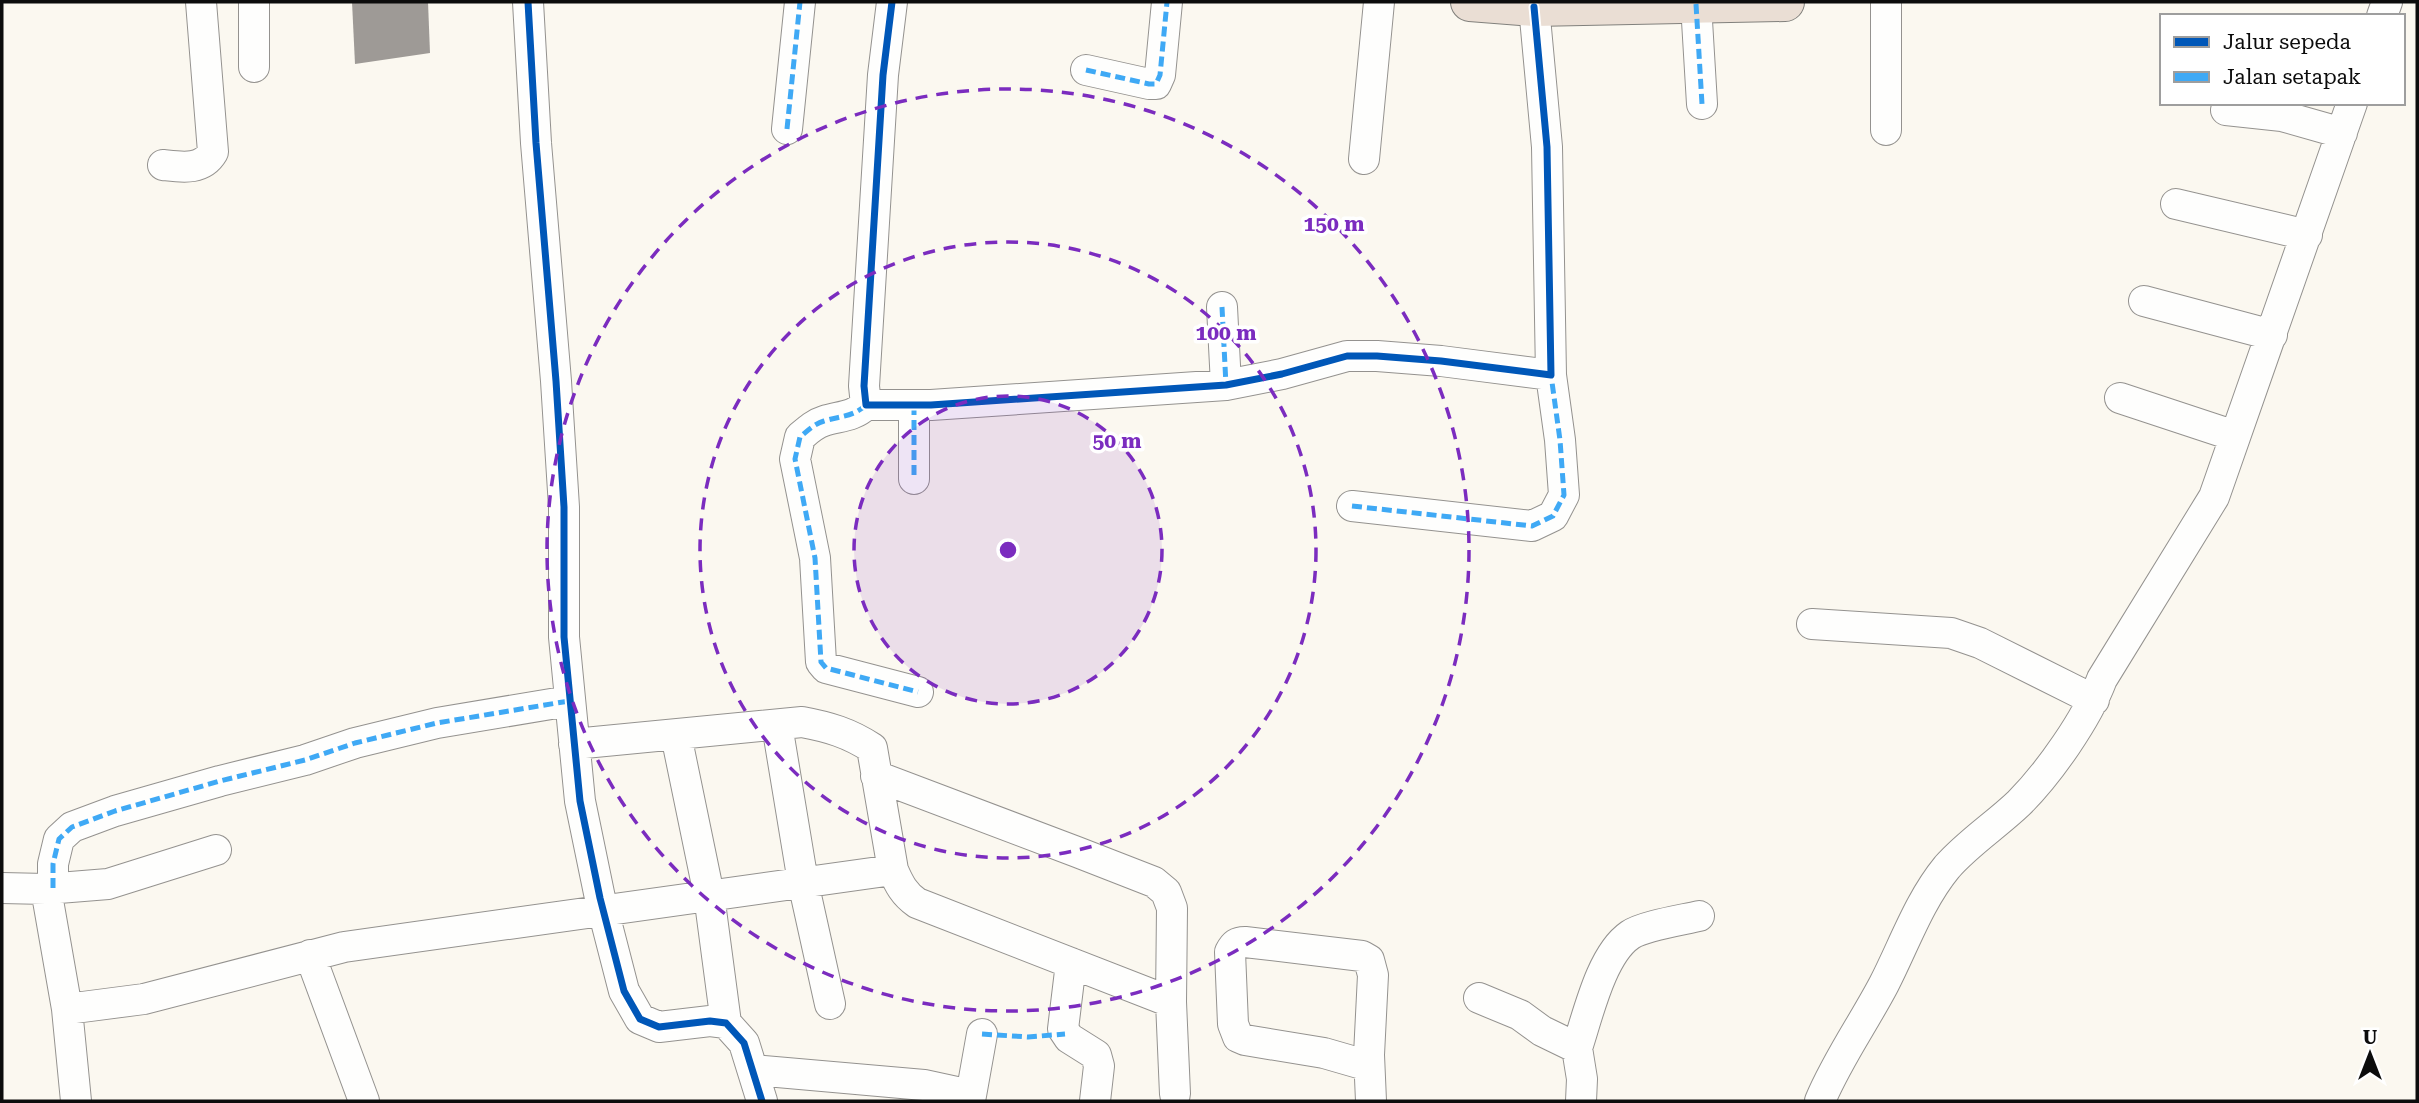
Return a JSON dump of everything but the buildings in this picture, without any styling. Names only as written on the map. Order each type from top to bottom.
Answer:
[{"type":"highway","points":[[1470,2],[1534,7],[1785,2]]},
{"type":"street","points":[[163,165],[187,167],[201,164],[207,161],[213,152],[201,2]]},
{"type":"street","points":[[254,2],[254,67]]},
{"type":"street","points":[[528,2],[564,507],[564,637],[580,801],[603,910],[624,991],[639,1019],[659,1027],[710,1021],[726,1023]]},
{"type":"street","points":[[787,129],[800,2]]},
{"type":"street","points":[[866,405],[864,386],[883,75],[892,2]]},
{"type":"street","points":[[1086,70],[1156,84],[1160,75],[1167,2]]},
{"type":"street","points":[[1364,159],[1379,2]]},
{"type":"street","points":[[1886,2],[1886,130]]},
{"type":"street","points":[[1696,4],[1702,104]]},
{"type":"street","points":[[1352,506],[1532,526],[1553,516],[1564,495],[1551,375],[1547,147],[1534,7]]},
{"type":"street","points":[[1819,1101],[1883,986],[1921,907],[1947,868],[1978,837],[2019,803],[2054,759],[2094,699],[2102,680],[2214,497],[2351,105]]},
{"type":"street","points":[[2226,110],[2282,116],[2342,133]]},
{"type":"street","points":[[2176,204],[2307,235]]},
{"type":"street","points":[[2144,301],[2272,335]]},
{"type":"street","points":[[1222,307],[1226,385]]},
{"type":"street","points":[[918,692],[826,668],[821,662],[815,558],[795,459],[800,437],[820,422],[855,415],[866,405],[914,405],[1226,385],[1282,374],[1347,356],[1428,360],[1551,375]]},
{"type":"street","points":[[2120,398],[2235,436]]},
{"type":"street","points":[[914,405],[914,479]]},
{"type":"street","points":[[1812,624],[1951,633],[1980,643],[2094,699]]},
{"type":"street","points":[[76,1101],[67,1009],[50,889],[59,839],[72,827],[141,804],[305,760],[367,740],[437,723],[569,701]]},
{"type":"street","points":[[574,744],[802,722],[851,734],[872,748],[893,870],[906,895],[917,902],[1171,1002]]},
{"type":"street","points":[[777,725],[803,882],[830,1004]]},
{"type":"street","points":[[676,734],[709,895],[726,1023],[744,1043],[762,1101]]},
{"type":"street","points":[[876,776],[916,789],[1154,883],[1166,892],[1172,908],[1171,1002],[1175,1094]]},
{"type":"street","points":[[2,888],[50,889],[108,884],[216,850]]},
{"type":"street","points":[[67,1009],[144,999],[344,947],[893,870]]},
{"type":"street","points":[[1581,1101],[1577,1048],[1608,959],[1617,946],[1632,933],[1699,916]]},
{"type":"street","points":[[1368,1066],[1324,1053],[1238,1037],[1233,1024],[1230,952],[1233,946],[1237,942],[1245,942],[1362,956],[1368,960],[1373,975],[1368,1066],[1371,1101]]},
{"type":"street","points":[[310,955],[364,1101]]},
{"type":"street","points":[[1071,963],[1063,1029],[1069,1038],[1096,1055],[1099,1066],[1095,1101]]},
{"type":"street","points":[[1479,998],[1520,1015],[1542,1031],[1577,1048]]},
{"type":"street","points":[[753,1070],[924,1085],[970,1098],[982,1034]]},
{"type":"marked path","points":[[787,129],[800,2]]},
{"type":"marked path","points":[[1086,70],[1156,84],[1160,75],[1167,2]]},
{"type":"marked path","points":[[1696,4],[1702,104]]},
{"type":"marked path","points":[[1222,307],[1226,385]]},
{"type":"marked path","points":[[1352,506],[1532,526],[1553,516],[1564,495],[1551,375]]},
{"type":"marked path","points":[[866,405],[851,414],[824,421],[811,428],[800,437],[795,459],[815,558],[821,662],[826,668],[918,692]]},
{"type":"marked path","points":[[914,405],[914,479]]},
{"type":"marked path","points":[[53,888],[53,864],[59,839],[72,827],[115,811],[305,760],[355,743],[437,723],[569,701]]},
{"type":"marked path","points":[[982,1034],[1028,1037],[1065,1034]]},
{"type":"cycle path","points":[[528,2],[564,507],[564,637],[580,801],[600,898],[624,991],[640,1019],[659,1027],[710,1021],[726,1023],[744,1043],[762,1101]]},
{"type":"cycle path","points":[[892,2],[883,75],[864,386],[866,405],[931,405],[1226,385],[1282,374],[1347,356],[1441,361],[1551,375],[1547,147],[1534,7]]}]
